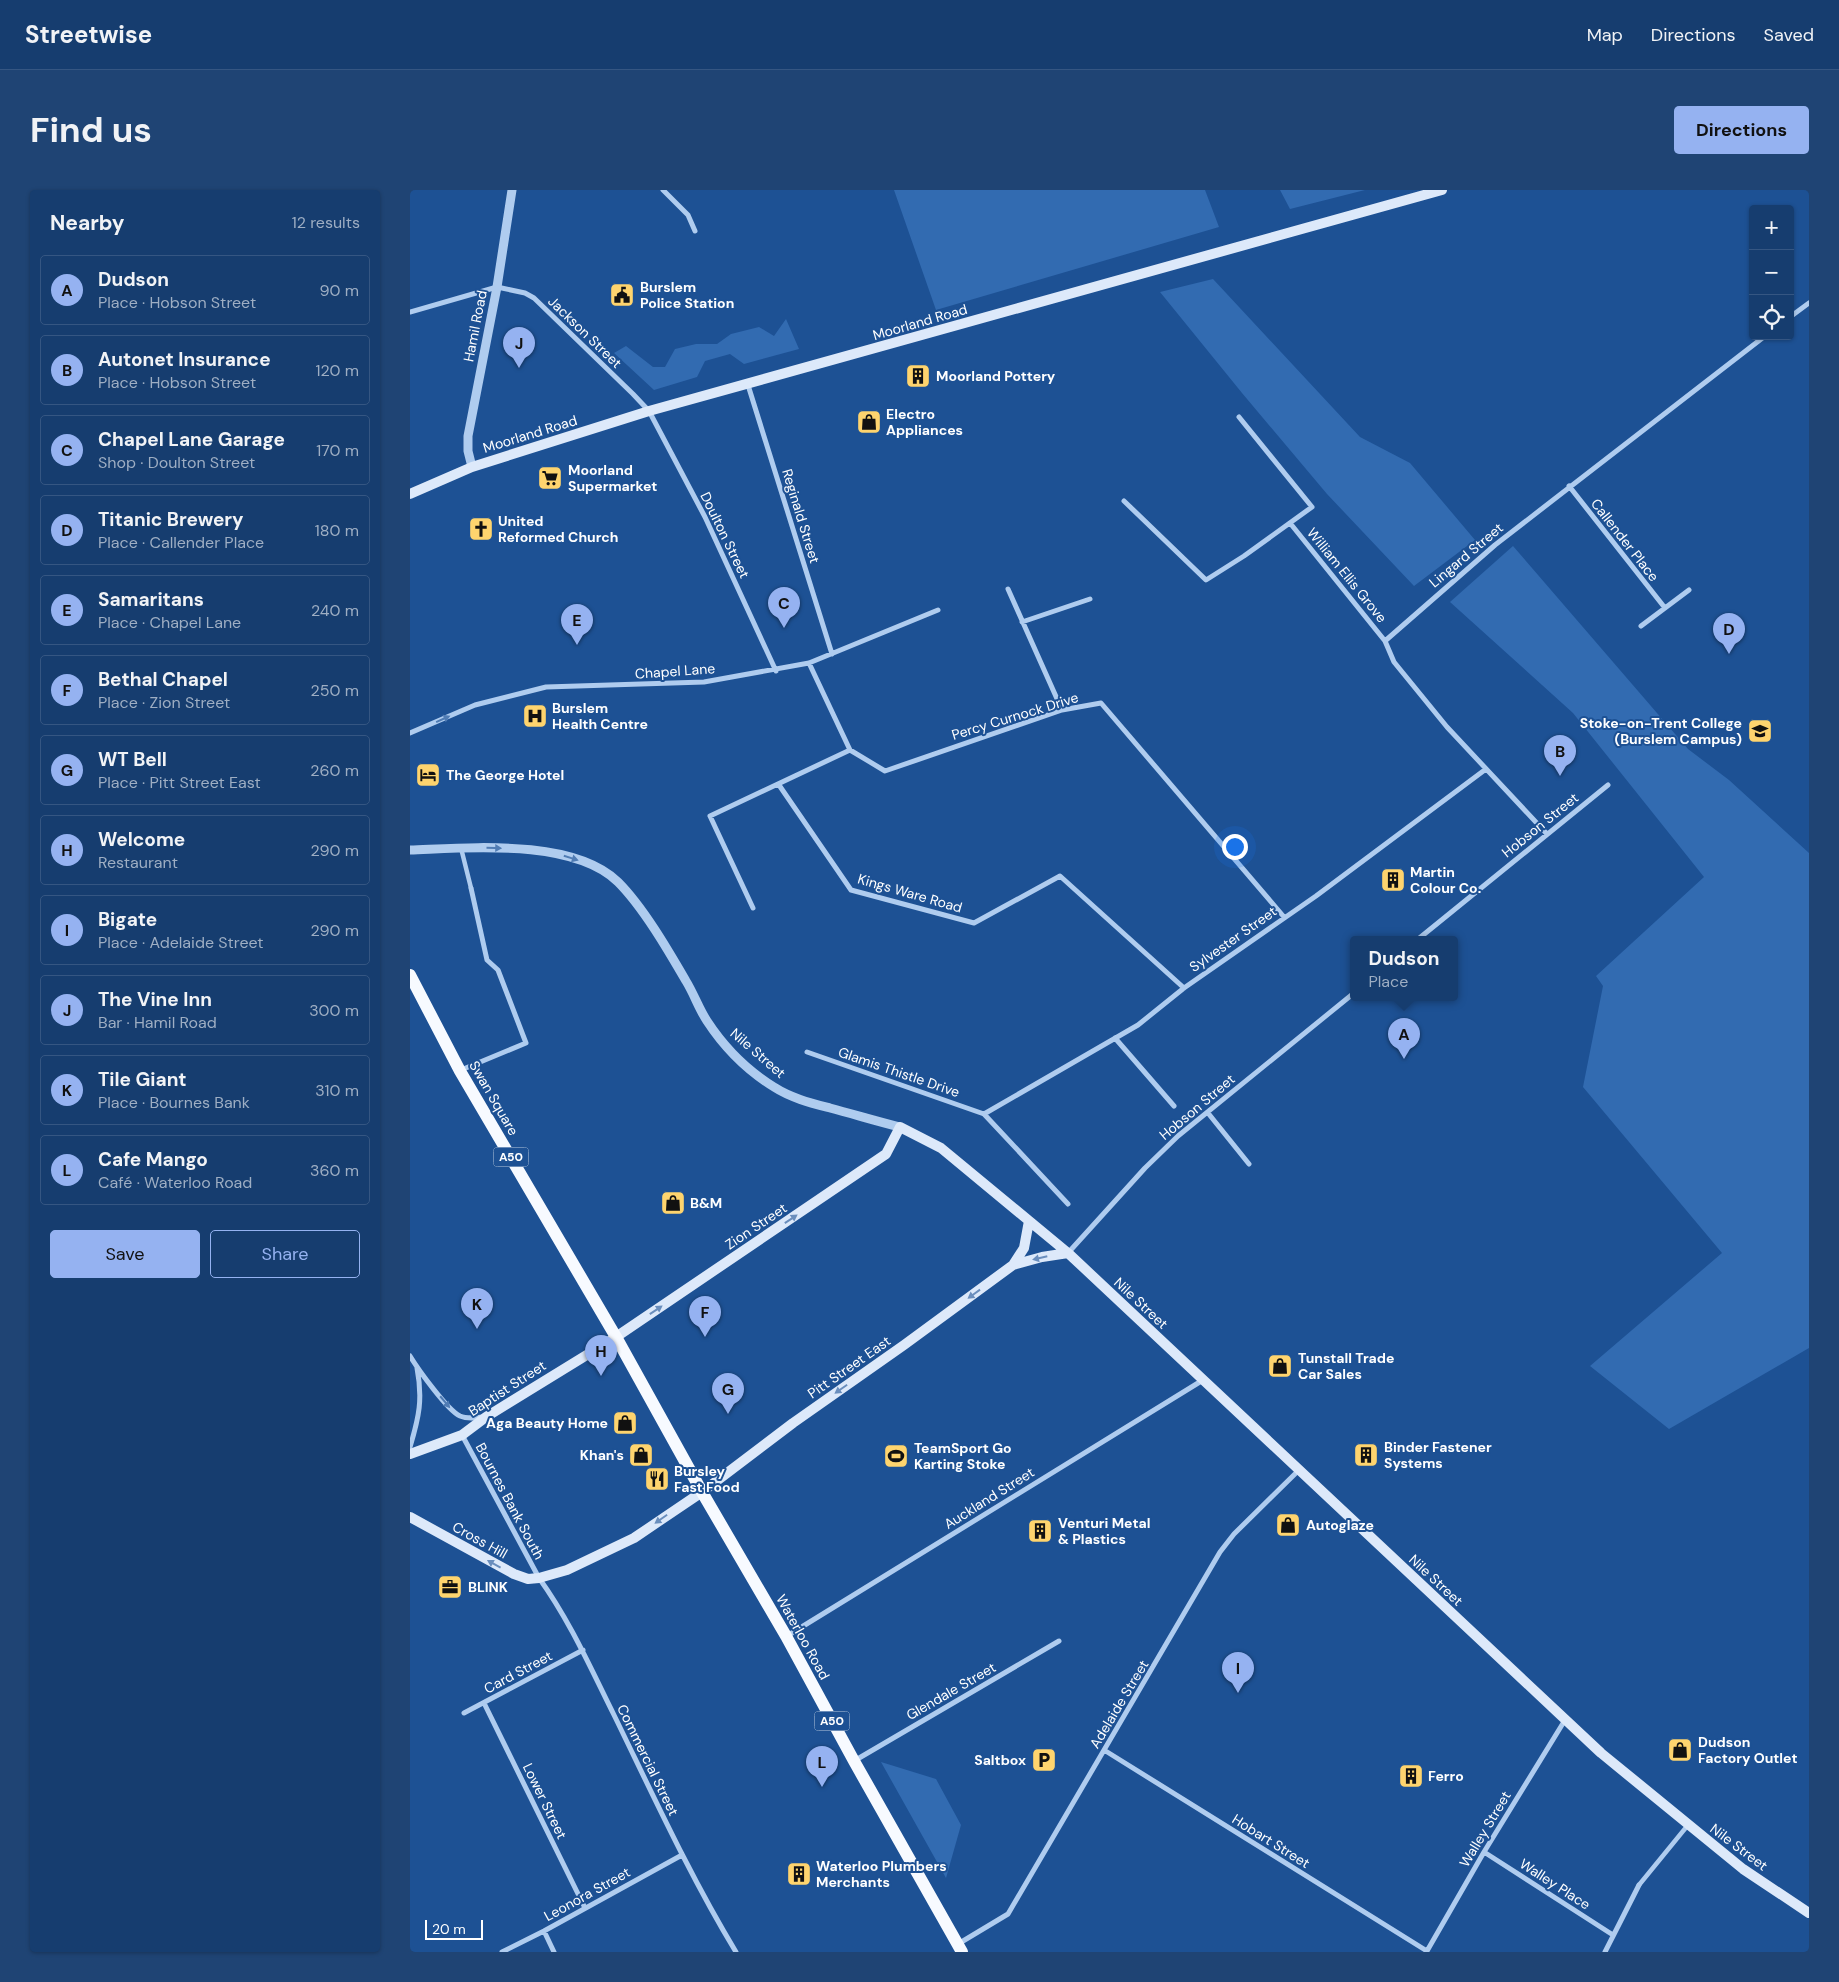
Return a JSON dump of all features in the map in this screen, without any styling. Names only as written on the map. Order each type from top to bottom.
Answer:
[{"type":"main road","name":"Moorland Road","points":[[410,494],[472,467],[649,411],[748,385],[1442,190]]},
{"type":"main road","name":"Swan Square","points":[[410,975],[460,1070],[616,1337]]},
{"type":"main road","name":"Nile Street","points":[[900,1127],[941,1148],[1068,1253],[1565,1720],[1688,1825],[1743,1869],[1809,1913]]},
{"type":"main road","name":"Zion Street","points":[[616,1337],[886,1154],[900,1127]]},
{"type":"main road","name":"Pitt Street East","points":[[1013,1266],[1024,1248],[1029,1221]]},
{"type":"main road","name":"Pitt Street East","points":[[539,1578],[568,1570],[634,1538],[702,1492],[792,1423],[1013,1266],[1042,1257],[1068,1253]]},
{"type":"main road","name":"Baptist Street","points":[[410,1454],[462,1435],[486,1417],[616,1337]]},
{"type":"main road","name":"Waterloo Road","points":[[616,1337],[960,1948]]},
{"type":"main road","name":"Cross Hill","points":[[410,1517],[514,1574],[528,1579],[539,1578]]},
{"type":"street","name":"Hamil Road","points":[[472,467],[468,451],[468,436],[497,286],[512,190]]},
{"type":"street","points":[[663,190],[688,215],[695,231]]},
{"type":"street","name":"Jackson Street","points":[[497,286],[525,293],[534,298],[649,411]]},
{"type":"street","points":[[410,312],[497,286]]},
{"type":"street","points":[[1794,314],[1809,303]]},
{"type":"street","name":"Lingard Street","points":[[1385,641],[1470,565],[1569,486],[1760,340]]},
{"type":"street","name":"Reginald Street","points":[[748,385],[832,654]]},
{"type":"street","name":"Doulton Street","points":[[649,411],[706,517],[776,670]]},
{"type":"street","points":[[1124,501],[1206,580],[1244,556],[1312,507],[1240,417]]},
{"type":"street","name":"Callender Place","points":[[1569,486],[1665,608]]},
{"type":"street","name":"William Ellis Grove","points":[[1290,522],[1385,641]]},
{"type":"street","points":[[1008,589],[1062,710]]},
{"type":"street","points":[[1640,626],[1688,590]]},
{"type":"street","points":[[1022,622],[1090,599]]},
{"type":"street","name":"Chapel Lane","points":[[410,733],[475,704],[546,687],[704,682],[809,664],[938,610]]},
{"type":"street","points":[[1385,641],[1394,662],[1448,727],[1547,834]]},
{"type":"street","points":[[753,908],[710,816],[850,750],[809,664]]},
{"type":"street","name":"Percy Curnock Drive","points":[[850,750],[885,771],[1062,710],[1101,703],[1284,917]]},
{"type":"street","name":"Sylvester Street","points":[[984,1114],[1138,1025],[1184,988],[1316,896],[1486,769]]},
{"type":"street","name":"Kings Ware Road","points":[[779,785],[851,890],[974,923],[1060,876],[1184,988]]},
{"type":"street","name":"Hobson Street","points":[[1423,936],[1608,785]]},
{"type":"street","points":[[460,1070],[526,1043],[498,970],[487,960],[461,848]]},
{"type":"street","name":"Nile Street","points":[[410,850],[461,848],[523,849],[569,857],[600,869],[617,881],[634,901],[687,982],[707,1021],[726,1046],[759,1076],[775,1088],[798,1099],[900,1127]]},
{"type":"street","name":"Hobson Street","points":[[1068,1253],[1145,1168],[1178,1136],[1350,996]]},
{"type":"street","points":[[1116,1038],[1174,1106]]},
{"type":"street","name":"Glamis Thistle Drive","points":[[807,1052],[984,1114]]},
{"type":"street","points":[[1208,1113],[1249,1164]]},
{"type":"street","points":[[984,1114],[1068,1204]]},
{"type":"street","points":[[410,1356],[458,1415],[469,1418],[486,1417]]},
{"type":"street","points":[[410,1447],[420,1407],[421,1388],[416,1365]]},
{"type":"street","name":"Auckland Street","points":[[786,1636],[1204,1380]]},
{"type":"street","name":"Bournes Bank South","points":[[462,1435],[539,1578]]},
{"type":"street","name":"Adelaide Street","points":[[960,1948],[1008,1914],[1220,1552],[1234,1534],[1299,1470]]},
{"type":"street","name":"Commercial Street","points":[[539,1578],[554,1598],[583,1650],[682,1855],[736,1952]]},
{"type":"street","name":"Glendale Street","points":[[854,1761],[1059,1641]]},
{"type":"street","name":"Card Street","points":[[464,1713],[583,1650]]},
{"type":"street","name":"Lower Street","points":[[484,1703],[586,1908]]},
{"type":"street","name":"Walley Street","points":[[1427,1951],[1484,1852],[1565,1720]]},
{"type":"street","name":"Hobart Street","points":[[1104,1750],[1427,1951]]},
{"type":"street","points":[[1605,1952],[1639,1885],[1688,1825]]},
{"type":"street","name":"Walley Place","points":[[1484,1852],[1613,1935]]},
{"type":"street","name":"Leonora Street","points":[[502,1952],[682,1855]]},
{"type":"street","points":[[544,1931],[554,1952]]},
{"type":"shaded area","points":[[894,190],[1205,190],[1219,227],[936,310]]},
{"type":"shaded area","points":[[1280,190],[1365,190],[1290,209]]},
{"type":"shaded area","points":[[1213,279],[1360,437],[1410,463],[1475,540],[1414,586],[1327,494],[1160,292]]},
{"type":"shaded area","points":[[786,319],[799,349],[744,364],[730,354],[705,361],[697,377],[654,390],[614,353],[626,346],[653,367],[665,367],[675,349],[696,344],[717,344],[731,334],[759,327],[774,336]]},
{"type":"shaded area","points":[[1513,546],[1688,749],[1729,780],[1809,853],[1809,1348],[1669,1429],[1590,1366],[1722,1253],[1583,1087],[1603,986],[1596,976],[1704,877],[1573,713],[1450,602]]},
{"type":"shaded area","points":[[881,1762],[936,1779],[961,1825],[946,1878]]},
{"type":"place","name":"Burslem Police Station","points":[[622,295]]},
{"type":"place","name":"The Vine Inn","points":[[519,368]]},
{"type":"place","name":"Moorland Pottery","points":[[918,376]]},
{"type":"place","name":"Electro Appliances","points":[[869,422]]},
{"type":"place","name":"Moorland Supermarket","points":[[550,478]]},
{"type":"place","name":"United Reformed Church","points":[[481,529]]},
{"type":"place","name":"Chapel Lane Garage","points":[[784,628]]},
{"type":"place","name":"Samaritans","points":[[577,645]]},
{"type":"place","name":"Titanic Brewery","points":[[1729,654]]},
{"type":"place","name":"Burslem Health Centre","points":[[535,716]]},
{"type":"place","name":"Stoke-on-Trent College (Burslem Campus)","points":[[1760,731]]},
{"type":"place","name":"The George Hotel","points":[[428,775]]},
{"type":"place","name":"Autonet Insurance","points":[[1560,776]]},
{"type":"place","name":"Martin Colour Co.","points":[[1393,880]]},
{"type":"place","name":"Dudson","points":[[1404,1059]]},
{"type":"place","name":"B&M","points":[[673,1203]]},
{"type":"place","name":"Tile Giant","points":[[477,1329]]},
{"type":"place","name":"Bethal Chapel","points":[[705,1337]]},
{"type":"place","name":"Tunstall Trade Car Sales","points":[[1280,1366]]},
{"type":"place","name":"Welcome","points":[[601,1376]]},
{"type":"place","name":"WT Bell","points":[[728,1414]]},
{"type":"place","name":"Aga Beauty Home","points":[[625,1423]]},
{"type":"place","name":"Khan's","points":[[641,1455]]},
{"type":"place","name":"Binder Fastener Systems","points":[[1366,1455]]},
{"type":"place","name":"TeamSport Go Karting Stoke","points":[[896,1456]]},
{"type":"place","name":"Bursley Fast Food","points":[[657,1479]]},
{"type":"place","name":"Autoglaze","points":[[1288,1525]]},
{"type":"place","name":"Venturi Metal & Plastics","points":[[1040,1531]]},
{"type":"place","name":"BLINK","points":[[450,1587]]},
{"type":"place","name":"Bigate","points":[[1238,1693]]},
{"type":"place","name":"Dudson Factory Outlet","points":[[1680,1750]]},
{"type":"place","name":"Saltbox","points":[[1044,1760]]},
{"type":"place","name":"Ferro","points":[[1411,1776]]},
{"type":"place","name":"Cafe Mango","points":[[822,1787]]},
{"type":"place","name":"Waterloo Plumbers Merchants","points":[[799,1874]]}]
